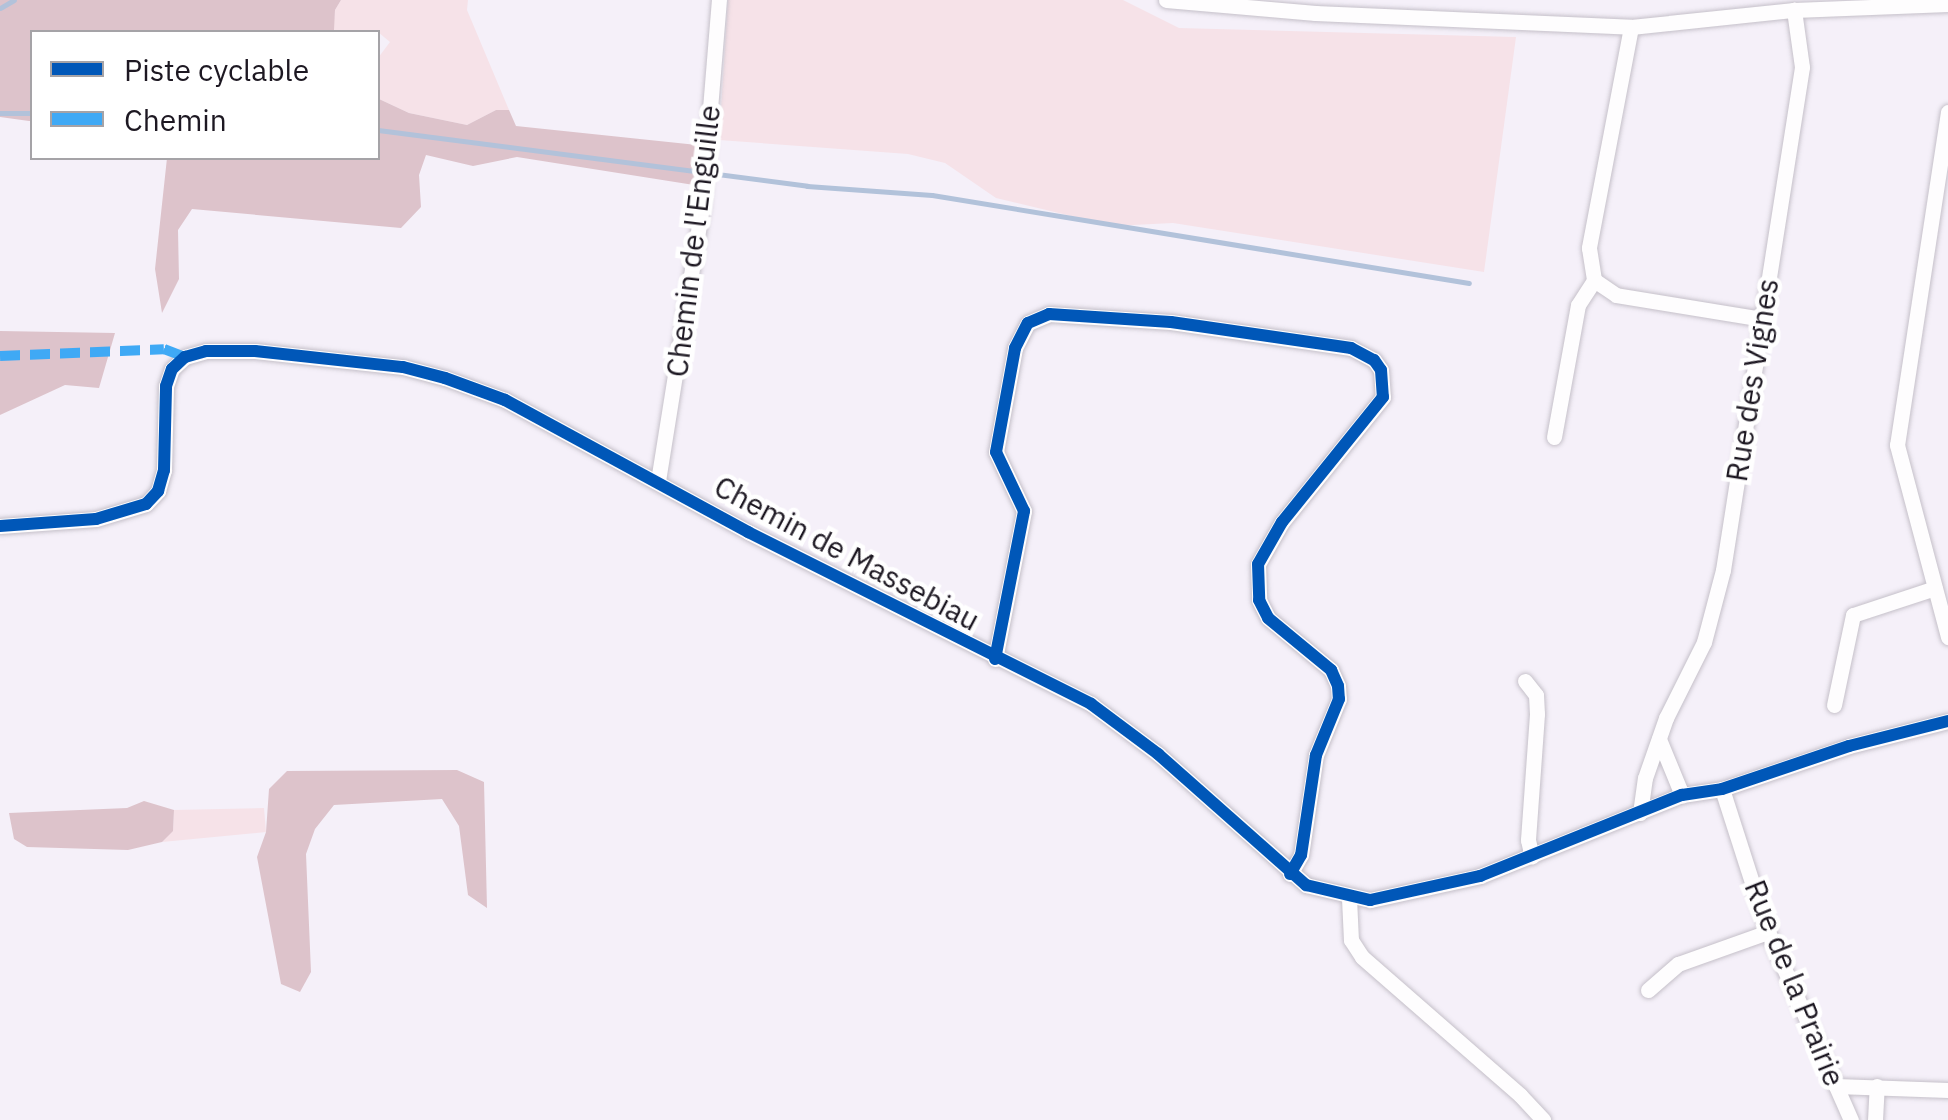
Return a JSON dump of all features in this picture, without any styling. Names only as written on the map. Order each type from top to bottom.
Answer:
[{"type":"street","name":"Chemin de l'Enguille","points":[[658,481],[702,206],[719,0]]},
{"type":"street","points":[[1166,0],[1315,13],[1632,27],[1794,10],[1948,4]]},
{"type":"street","name":"Rue des Vignes","points":[[1640,814],[1644,778],[1714,613],[1802,66],[1794,10]]},
{"type":"street","points":[[1554,436],[1578,305],[1594,280],[1589,248],[1632,27]]},
{"type":"street","points":[[1948,112],[1897,446],[1948,637]]},
{"type":"street","points":[[1594,280],[1616,295],[1762,319]]},
{"type":"street","points":[[996,658],[1024,512],[996,452],[1015,348],[1028,322],[1048,314],[1171,322],[1350,348],[1374,360],[1381,370],[1383,397],[1282,522],[1258,564],[1259,600],[1268,618],[1331,670],[1338,686],[1339,699],[1316,754],[1301,855],[1290,874]]},
{"type":"street","name":"Chemin de Massebiau","points":[[0,526],[96,519],[146,504],[158,491],[164,470],[166,386],[172,369],[186,357],[206,351],[255,351],[404,367],[431,374],[506,400],[996,658],[1059,687],[1122,725],[1290,874],[1320,892],[1349,898],[1398,897],[1532,857],[1682,795],[1722,789],[1849,746],[1948,721]]},
{"type":"street","points":[[1834,705],[1853,614],[1935,588]]},
{"type":"street","points":[[1525,682],[1536,695],[1537,714],[1528,840],[1532,857]]},
{"type":"street","points":[[1659,738],[1682,795]]},
{"type":"street","name":"Rue de la Prairie","points":[[1722,789],[1768,932],[1848,1119]]},
{"type":"street","points":[[1349,898],[1351,940],[1362,957],[1520,1094],[1543,1120]]},
{"type":"street","points":[[1648,990],[1678,964],[1768,932]]},
{"type":"street","points":[[1836,1086],[1948,1090]]},
{"type":"street","points":[[1875,1120],[1877,1086]]},
{"type":"shaded area","points":[[0,0],[341,0],[335,10],[334,30],[30,30],[30,121],[0,117]]},
{"type":"shaded area","points":[[341,0],[468,0],[467,10],[509,110],[496,110],[467,125],[409,113],[380,99],[380,55],[390,42],[380,30],[333,30],[335,10]]},
{"type":"shaded area","points":[[728,0],[1123,0],[1179,28],[1516,37],[1484,272],[1173,223],[1113,226],[996,198],[945,163],[908,154],[719,140]]},
{"type":"shaded area","points":[[380,99],[409,113],[467,125],[496,110],[509,110],[516,126],[697,145],[694,185],[517,157],[473,166],[426,155],[419,175],[421,207],[401,228],[192,209],[178,230],[179,279],[162,313],[155,269],[167,160],[380,160]]},
{"type":"shaded area","points":[[0,331],[115,333],[99,388],[65,385],[0,415]]},
{"type":"shaded area","points":[[457,770],[484,782],[487,908],[468,895],[459,826],[442,799],[334,805],[315,829],[306,854],[311,972],[300,992],[281,984],[257,857],[266,832],[269,789],[287,771]]},
{"type":"shaded area","points":[[144,801],[174,810],[173,831],[162,842],[128,850],[27,847],[14,839],[9,813],[127,808]]},
{"type":"shaded area","points":[[264,808],[266,832],[162,842],[173,830],[174,810]]},
{"type":"waterway","points":[[0,8],[14,0]]},
{"type":"waterway","points":[[0,113],[30,113]]},
{"type":"waterway","points":[[380,130],[807,186],[932,195],[1469,283]]},
{"type":"marked path","points":[[0,356],[164,349],[185,357]]},
{"type":"cycle path","points":[[995,659],[1024,511],[996,452],[1015,348],[1028,323],[1049,314],[1171,322],[1351,348],[1374,360],[1381,370],[1383,397],[1282,522],[1258,564],[1259,600],[1268,618],[1331,670],[1338,686],[1339,699],[1316,755],[1301,855],[1290,874]]},
{"type":"cycle path","points":[[0,526],[96,519],[146,504],[158,491],[164,470],[166,386],[172,369],[185,357],[206,351],[255,351],[403,367],[445,378],[505,400],[748,532],[1091,704],[1158,754],[1306,885],[1370,900],[1480,876],[1682,795],[1722,789],[1849,746],[1948,721]]}]
